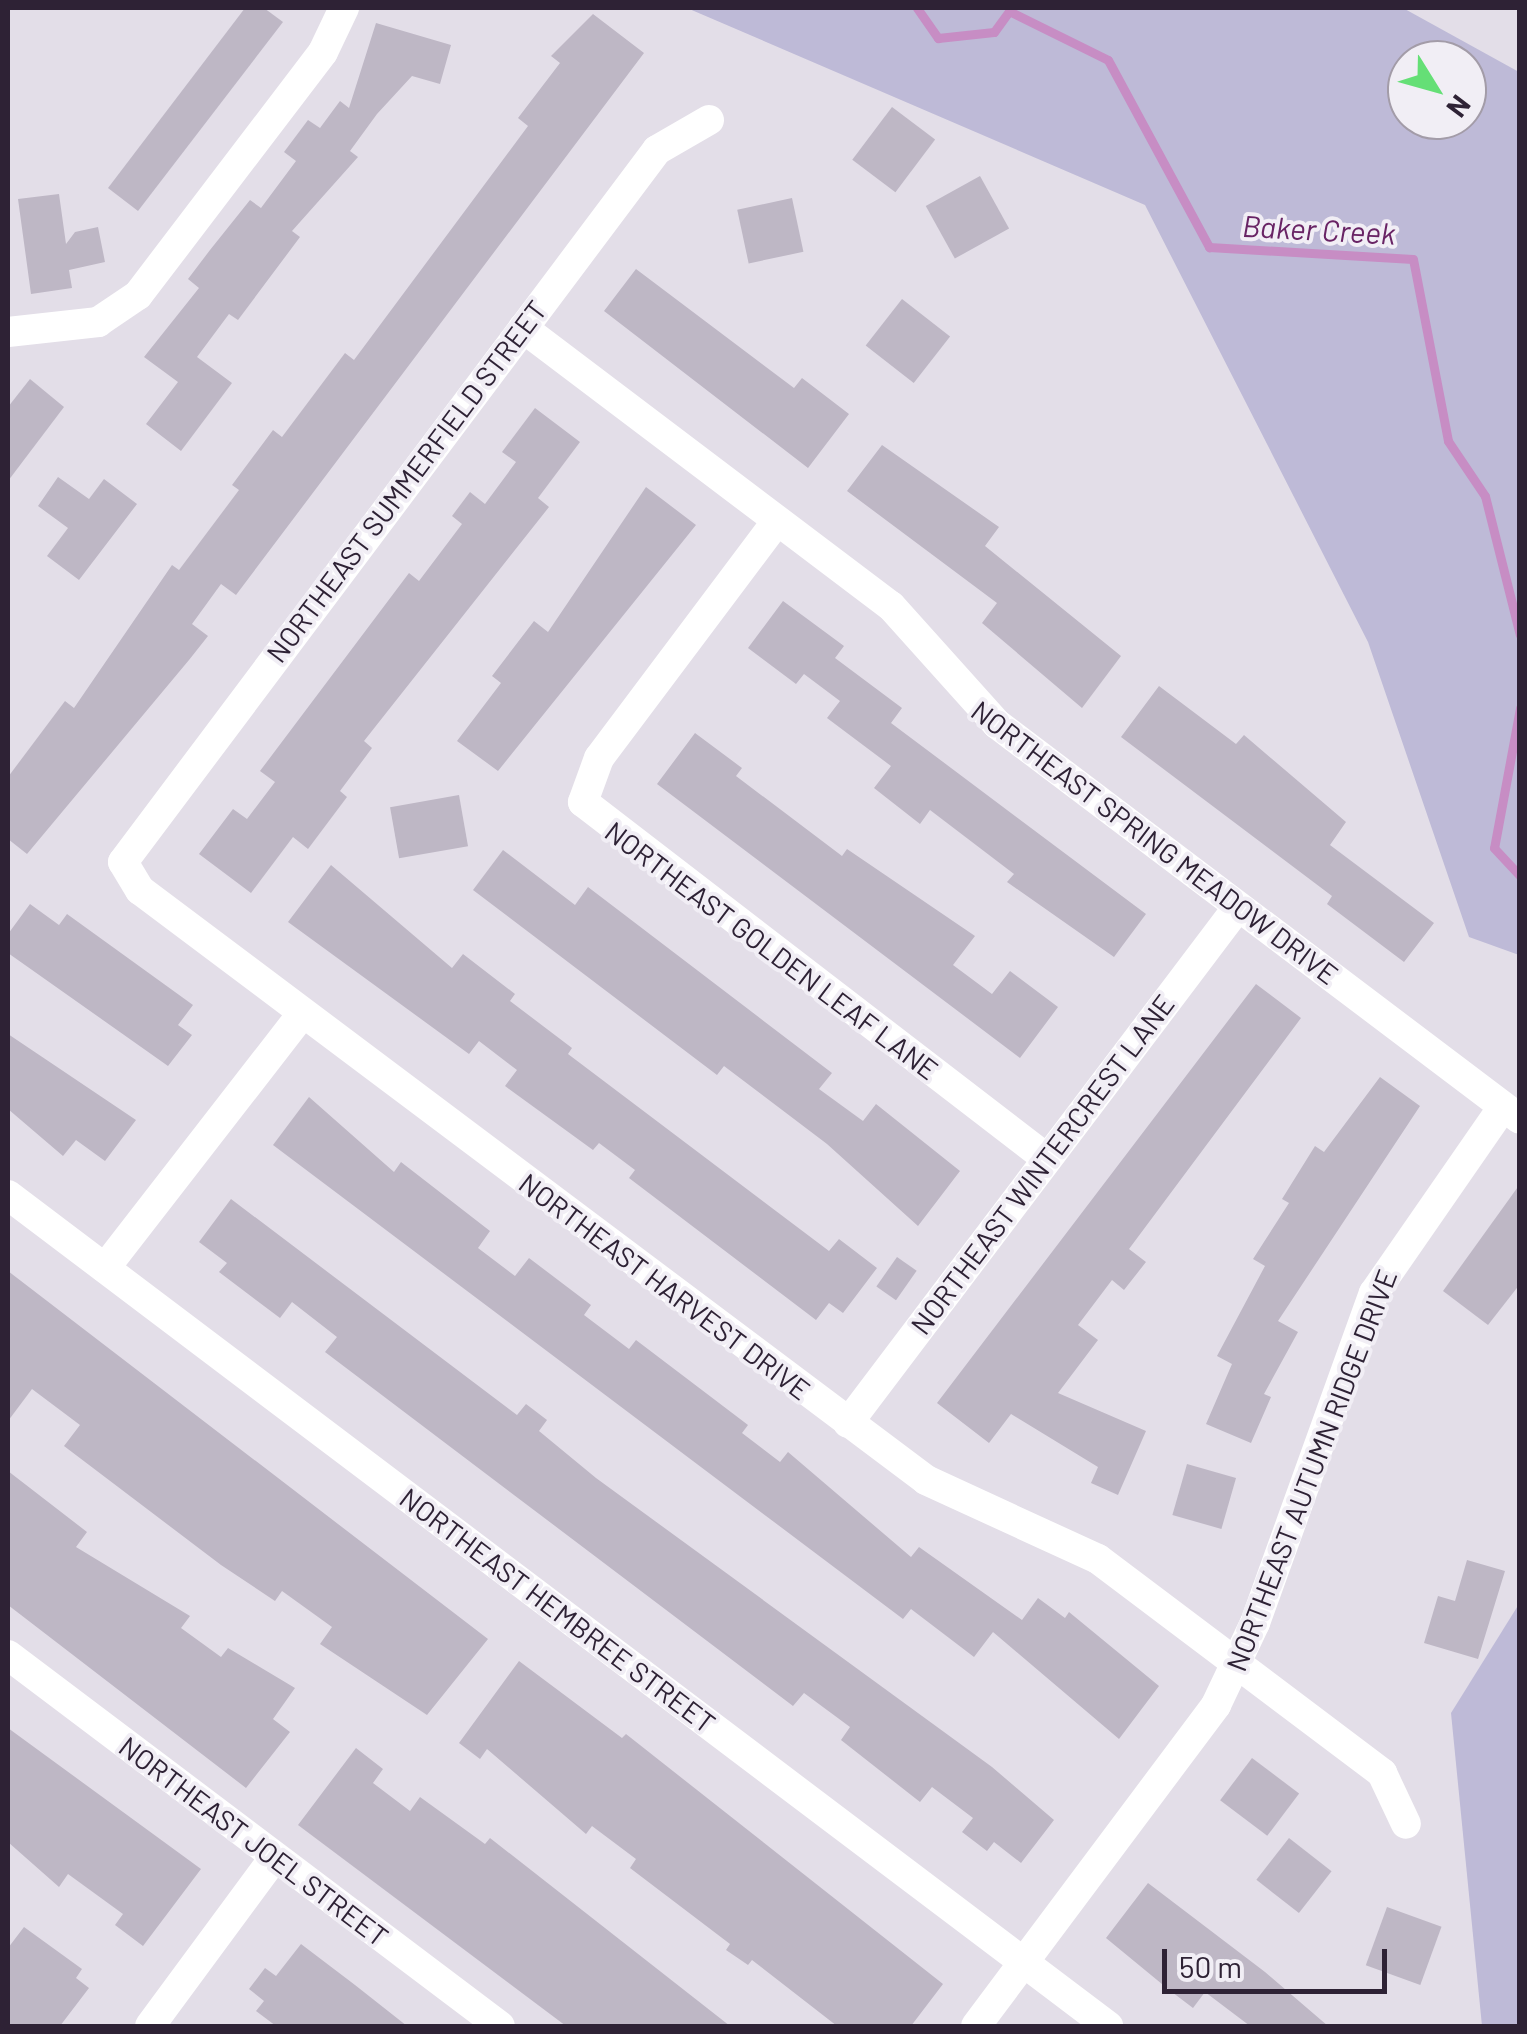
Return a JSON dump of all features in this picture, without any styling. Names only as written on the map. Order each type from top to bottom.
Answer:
[{"type":"street","points":[[8,332],[98,322],[138,295],[323,52],[344,8]]},
{"type":"street","name":"NORTHEAST SUMMERFIELD STREET","points":[[122,862],[657,150],[709,120]]},
{"type":"street","name":"NORTHEAST SPRING MEADOW DRIVE","points":[[523,328],[891,606],[985,714],[1511,1113]]},
{"type":"street","name":"NORTHEAST GOLDEN LEAF LANE","points":[[777,521],[599,758],[583,802],[1046,1158]]},
{"type":"street","name":"NORTHEAST HARVEST DRIVE","points":[[122,862],[140,890],[848,1423],[956,1500],[1076,1544],[1238,1664],[1382,1773],[1406,1824]]},
{"type":"street","name":"NORTHEAST WINTERCREST LANE","points":[[848,1423],[1238,907]]},
{"type":"street","points":[[106,1268],[302,1014]]},
{"type":"street","name":"NORTHEAST AUTUMN RIDGE DRIVE","points":[[976,2026],[1216,1705],[1238,1664],[1374,1293],[1511,1113]]},
{"type":"street","name":"NORTHEAST HEMBREE STREET","points":[[8,1195],[1108,2026]]},
{"type":"street","name":"NORTHEAST JOEL STREET","points":[[8,1655],[500,2026]]},
{"type":"street","points":[[150,2026],[274,1858]]},
{"type":"shaded area","points":[[687,8],[1403,8],[1461,40],[1387,40],[1387,140],[1487,140],[1487,54],[1519,72],[1519,955],[1469,937],[1368,642],[1145,205]]},
{"type":"shaded area","points":[[1519,1604],[1519,2026],[1482,2026],[1451,1713]]},
{"type":"building","points":[[245,8],[264,8],[283,22],[138,211],[108,188]]},
{"type":"building","points":[[593,14],[644,53],[236,595],[221,584],[192,624],[208,636],[27,854],[8,839],[8,777],[65,701],[74,708],[172,565],[179,570],[239,490],[232,485],[273,430],[282,437],[345,353],[354,360],[528,126],[518,118],[560,63],[551,56]]},
{"type":"building","points":[[376,23],[451,45],[440,84],[412,76],[377,114],[350,151],[358,157],[292,231],[300,237],[238,320],[229,314],[197,357],[232,383],[181,451],[146,424],[178,382],[144,357],[199,288],[188,279],[210,250],[250,200],[261,208],[296,161],[284,152],[308,120],[320,128],[340,101],[349,108]]},
{"type":"building","points":[[892,107],[935,139],[895,192],[852,160]]},
{"type":"building","points":[[980,176],[1009,228],[955,259],[926,206]]},
{"type":"building","points":[[59,194],[66,244],[75,232],[98,227],[105,262],[69,270],[72,288],[31,294],[18,199]]},
{"type":"building","points":[[792,198],[803,252],[749,263],[737,210]]},
{"type":"building","points":[[636,269],[794,388],[802,378],[849,414],[808,468],[604,311]]},
{"type":"building","points":[[902,299],[950,337],[914,383],[866,345]]},
{"type":"building","points":[[30,379],[64,407],[8,481],[8,407]]},
{"type":"building","points":[[535,408],[580,442],[538,498],[549,507],[364,741],[372,748],[340,791],[347,797],[308,849],[293,837],[251,893],[199,854],[233,809],[247,819],[275,782],[260,771],[409,573],[419,581],[462,524],[452,516],[470,492],[485,504],[516,462],[502,452]]},
{"type":"building","points":[[882,445],[999,527],[985,546],[1121,656],[1082,708],[982,623],[997,603],[847,491]]},
{"type":"building","points":[[58,477],[89,499],[104,479],[137,504],[79,580],[47,556],[68,528],[38,506]]},
{"type":"building","points":[[646,487],[696,525],[498,771],[457,741],[501,683],[492,676],[534,621],[548,632]]},
{"type":"building","points":[[783,601],[844,646],[835,658],[902,708],[891,723],[1146,914],[1114,957],[1007,882],[1014,874],[930,810],[920,824],[874,788],[891,766],[827,718],[840,701],[804,674],[796,684],[748,648]]},
{"type":"building","points":[[1159,686],[1236,744],[1244,735],[1346,822],[1330,845],[1434,923],[1404,962],[1327,904],[1332,896],[1121,737]]},
{"type":"building","points":[[695,733],[742,768],[736,776],[842,856],[847,849],[975,936],[953,965],[992,994],[1010,971],[1058,1007],[1020,1058],[657,784]]},
{"type":"building","points":[[459,795],[468,846],[399,858],[390,807]]},
{"type":"building","points":[[503,850],[575,905],[588,887],[832,1073],[819,1089],[863,1121],[876,1104],[960,1171],[918,1226],[827,1144],[724,1066],[717,1075],[473,890]]},
{"type":"building","points":[[331,865],[452,968],[463,954],[515,994],[510,1001],[572,1048],[568,1054],[829,1251],[839,1239],[877,1268],[843,1313],[829,1303],[816,1320],[629,1178],[635,1170],[599,1143],[593,1150],[505,1086],[517,1070],[479,1041],[469,1054],[288,922]]},
{"type":"building","points":[[30,904],[59,925],[67,914],[193,1005],[178,1025],[192,1035],[168,1066],[8,953],[8,934]]},
{"type":"building","points":[[1256,984],[1301,1018],[1129,1249],[1146,1262],[1124,1290],[1112,1280],[1078,1325],[1098,1340],[1058,1393],[1146,1431],[1118,1495],[1091,1483],[1098,1467],[1011,1414],[989,1443],[937,1403]]},
{"type":"building","points":[[8,1034],[136,1120],[105,1161],[76,1140],[63,1156],[8,1109]]},
{"type":"building","points":[[1380,1077],[1420,1106],[1278,1321],[1298,1332],[1264,1394],[1271,1397],[1251,1443],[1206,1424],[1232,1364],[1217,1356],[1265,1266],[1253,1259],[1289,1203],[1282,1199],[1315,1146],[1324,1152]]},
{"type":"building","points":[[309,1097],[394,1172],[401,1162],[490,1231],[478,1248],[515,1276],[529,1258],[591,1305],[584,1315],[629,1349],[636,1340],[748,1425],[742,1433],[780,1462],[788,1452],[911,1557],[919,1547],[1022,1620],[1038,1598],[1065,1618],[1069,1612],[1159,1686],[1119,1739],[993,1632],[974,1657],[911,1609],[903,1619],[273,1145]]},
{"type":"building","points":[[1520,1184],[1520,1284],[1488,1325],[1443,1291]]},
{"type":"building","points":[[231,1199],[517,1415],[526,1404],[547,1420],[539,1431],[596,1478],[992,1767],[1054,1820],[1021,1863],[994,1842],[987,1851],[962,1832],[973,1818],[932,1787],[920,1802],[841,1740],[850,1727],[804,1693],[793,1706],[325,1352],[337,1337],[292,1302],[280,1318],[219,1272],[227,1263],[199,1242]]},
{"type":"building","points":[[897,1257],[917,1271],[896,1300],[876,1286]]},
{"type":"building","points":[[8,1271],[488,1639],[427,1715],[320,1644],[332,1627],[282,1591],[275,1601],[221,1565],[64,1446],[80,1425],[32,1389],[8,1421]]},
{"type":"building","points":[[1187,1464],[1236,1478],[1221,1529],[1172,1515]]},
{"type":"building","points":[[8,1471],[87,1532],[76,1547],[190,1616],[181,1628],[221,1657],[228,1648],[295,1688],[273,1719],[290,1732],[246,1788],[8,1605]]},
{"type":"building","points":[[1467,1560],[1505,1571],[1478,1659],[1424,1643],[1438,1596],[1455,1601]]},
{"type":"building","points":[[519,1661],[622,1738],[626,1734],[943,1984],[911,2026],[837,2026],[752,1960],[748,1965],[726,1950],[730,1944],[630,1868],[636,1859],[592,1826],[586,1834],[487,1749],[480,1759],[459,1743]]},
{"type":"building","points":[[8,1728],[201,1869],[143,1946],[115,1925],[123,1914],[68,1874],[59,1887],[8,1842]]},
{"type":"building","points":[[356,1748],[383,1769],[373,1783],[410,1811],[420,1797],[485,1844],[490,1838],[730,2026],[566,2026],[298,1825]]},
{"type":"building","points":[[1252,1758],[1299,1794],[1267,1836],[1220,1800]]},
{"type":"building","points":[[1289,1838],[1332,1871],[1299,1913],[1256,1880]]},
{"type":"building","points":[[1148,1883],[1265,1972],[1328,2026],[1250,2026],[1205,1992],[1193,2008],[1168,1989],[1106,1938]]},
{"type":"building","points":[[1387,1907],[1442,1927],[1420,1985],[1366,1965]]},
{"type":"building","points":[[24,1927],[82,1969],[76,1978],[89,1988],[60,2026],[8,2026],[8,1948]]},
{"type":"building","points":[[301,1944],[407,2026],[276,2026],[256,2011],[264,2001],[249,1989],[265,1968],[276,1976]]},
{"type":"waterway","name":"Baker Creek","points":[[917,8],[938,38],[994,32],[1009,11],[1108,60],[1209,247],[1413,259],[1448,441],[1485,496],[1520,635]]},
{"type":"waterway","name":"Baker Creek","points":[[1520,708],[1494,848],[1520,876]]}]
